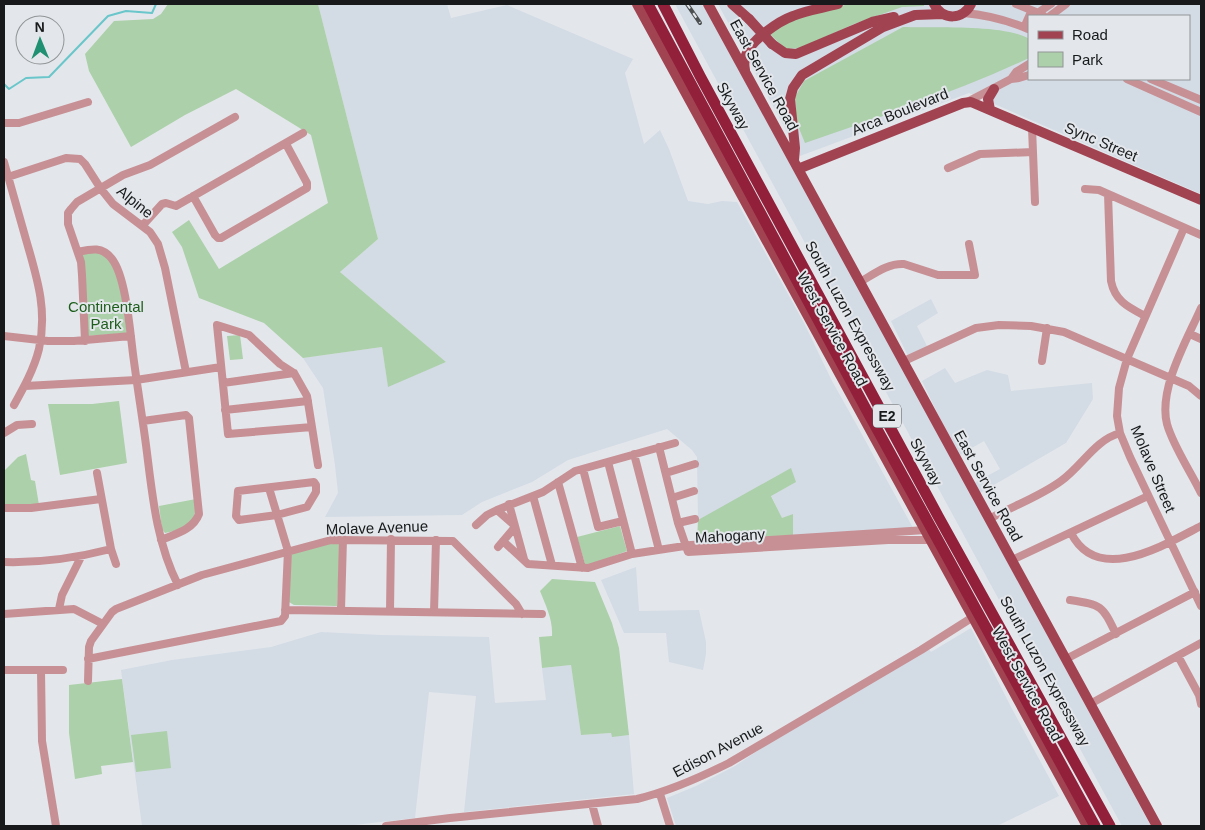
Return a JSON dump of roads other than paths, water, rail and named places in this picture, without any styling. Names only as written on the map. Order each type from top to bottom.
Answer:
[{"type":"highway","name":"South Luzon Expressway","points":[[648,4],[862,401],[1095,826]]},
{"type":"highway","name":"Skyway","points":[[654,4],[690,78],[1100,826]]},
{"type":"highway","name":"South Luzon Expressway","points":[[663,4],[941,515],[1114,826]]},
{"type":"highway","name":"Skyway","points":[[663,4],[938,516],[1110,826]]},
{"type":"main road","name":"West Service Road","points":[[637,4],[1087,826]]},
{"type":"main road","name":"East Service Road","points":[[708,4],[1157,826]]},
{"type":"main road","points":[[732,4],[772,44],[785,53],[796,54],[872,22],[915,15]]},
{"type":"main road","points":[[745,73],[744,61],[747,52],[768,31],[792,16],[808,10],[838,4]]},
{"type":"main road","points":[[934,4],[943,14]]},
{"type":"main road","points":[[964,13],[971,4]]},
{"type":"main road","name":"East Service Road","points":[[796,165],[790,99],[799,77],[876,30],[915,15],[943,14],[954,17],[964,13]]},
{"type":"main road","points":[[990,110],[988,99],[994,89]]},
{"type":"main road","name":"Arca Boulevard","points":[[796,165],[967,102]]},
{"type":"main road","name":"Sync Street","points":[[967,102],[975,103],[1201,200]]},
{"type":"street","points":[[1016,4],[1040,13],[1051,4]]},
{"type":"street","points":[[1051,15],[1066,4]]},
{"type":"street","points":[[964,13],[990,15],[1028,29]]},
{"type":"street","name":"Arca Boulevard","points":[[1011,79],[1016,72],[1028,65]]},
{"type":"street","name":"Arca Boulevard","points":[[967,102],[1011,79],[1028,75]]},
{"type":"street","points":[[1129,80],[1201,112]]},
{"type":"street","points":[[1153,80],[1201,100]]},
{"type":"street","points":[[4,123],[19,123],[88,102]]},
{"type":"street","points":[[85,340],[82,275],[78,252],[68,224],[68,213],[77,202],[123,176],[161,160],[235,117]]},
{"type":"street","points":[[1032,128],[1035,202]]},
{"type":"street","points":[[143,226],[162,204],[166,203],[174,207],[303,133]]},
{"type":"street","points":[[193,196],[215,236],[221,238],[308,187],[286,144]]},
{"type":"street","points":[[948,168],[980,154],[1033,152]]},
{"type":"street","name":"Alpine","points":[[8,177],[66,158],[74,158],[86,164],[100,189],[113,204],[150,232],[158,244],[186,372]]},
{"type":"street","points":[[4,162],[40,291],[42,314],[40,340],[34,366],[14,405]]},
{"type":"street","points":[[1085,189],[1099,190],[1201,235]]},
{"type":"street","points":[[1108,194],[1111,281],[1113,290],[1125,306],[1145,316]]},
{"type":"street","name":"Molave Street","points":[[1184,228],[1127,358],[1118,388],[1118,416],[1120,433],[1201,606]]},
{"type":"street","points":[[860,282],[889,265],[898,263],[938,275],[975,275],[969,244]]},
{"type":"street","points":[[78,252],[93,248],[100,249],[113,260],[121,278],[131,336],[154,505],[161,540],[178,585]]},
{"type":"street","points":[[1201,308],[1171,378],[1166,393],[1165,405],[1167,424],[1201,493]]},
{"type":"street","points":[[904,361],[976,328],[1011,324],[1047,328],[1064,332],[1127,358],[1189,386],[1201,396]]},
{"type":"street","points":[[312,427],[229,435],[216,326],[218,325],[249,336],[294,374],[307,396],[308,401],[318,465]]},
{"type":"street","points":[[1042,361],[1047,328]]},
{"type":"street","points":[[1190,334],[1201,339]]},
{"type":"street","points":[[4,336],[40,340],[85,340],[131,336]]},
{"type":"street","points":[[25,386],[136,380],[221,367]]},
{"type":"street","points":[[223,382],[294,374]]},
{"type":"street","points":[[225,410],[308,401]]},
{"type":"street","points":[[143,421],[186,415],[189,418],[199,514],[193,524],[161,540]]},
{"type":"street","points":[[4,433],[17,425],[32,424]]},
{"type":"street","points":[[989,519],[1060,482],[1106,439],[1120,433]]},
{"type":"street","points":[[476,525],[487,515],[509,504],[534,496],[575,471],[675,443]]},
{"type":"street","points":[[515,526],[500,544],[531,564],[593,568],[632,554],[685,546],[659,447]]},
{"type":"street","points":[[634,454],[658,550]]},
{"type":"street","points":[[608,462],[632,554]]},
{"type":"street","points":[[666,473],[695,464]]},
{"type":"street","points":[[583,469],[598,527],[623,521]]},
{"type":"street","points":[[97,472],[111,549],[116,564]]},
{"type":"street","points":[[314,482],[316,492],[307,507],[278,515],[239,520],[236,516],[238,491],[269,488],[314,482]]},
{"type":"street","points":[[558,482],[582,568]]},
{"type":"street","points":[[88,659],[281,621],[285,616],[286,610],[288,551],[269,488]]},
{"type":"street","points":[[672,498],[694,491]]},
{"type":"street","points":[[534,496],[552,566]]},
{"type":"street","points":[[1012,560],[1148,496]]},
{"type":"street","points":[[4,508],[31,508],[102,499]]},
{"type":"street","points":[[509,504],[524,559]]},
{"type":"street","points":[[497,510],[515,526]]},
{"type":"street","points":[[678,523],[695,519]]},
{"type":"street","points":[[1071,533],[1082,550],[1091,555],[1110,559],[1138,556],[1201,526]]},
{"type":"street","name":"Mahogany","points":[[685,546],[688,552],[711,548],[928,535]]},
{"type":"street","points":[[341,610],[343,539]]},
{"type":"street","name":"Molave Avenue","points":[[88,681],[88,659],[91,641],[116,610],[202,575],[331,540],[436,540],[454,542],[516,604],[522,614]]},
{"type":"street","points":[[390,610],[391,540]]},
{"type":"street","points":[[434,612],[436,540]]},
{"type":"street","points":[[4,562],[29,562],[81,557],[111,549]]},
{"type":"street","points":[[59,610],[62,595],[81,557]]},
{"type":"street","points":[[1066,659],[1195,592]]},
{"type":"street","points":[[1070,600],[1097,605],[1104,610],[1116,634]]},
{"type":"street","points":[[4,614],[74,609],[103,624]]},
{"type":"street","points":[[286,610],[390,610],[542,614]]},
{"type":"street","name":"Edison Avenue","points":[[386,826],[637,799],[660,794],[696,780],[729,763],[921,650],[973,617]]},
{"type":"street","points":[[1090,704],[1201,643]]},
{"type":"street","points":[[1178,656],[1199,695],[1201,704]]},
{"type":"street","points":[[4,670],[63,670]]},
{"type":"street","points":[[41,670],[42,741],[56,826]]},
{"type":"street","points":[[660,794],[670,826]]},
{"type":"street","points":[[592,804],[598,826]]},
{"type":"waterway","points":[[4,84],[9,89],[26,78],[49,77],[108,16],[126,11],[152,13],[156,4]]},
{"type":"railway","points":[[687,4],[700,23]]},
{"type":"park label","name":"Continental Park","points":[[106,316]]}]
